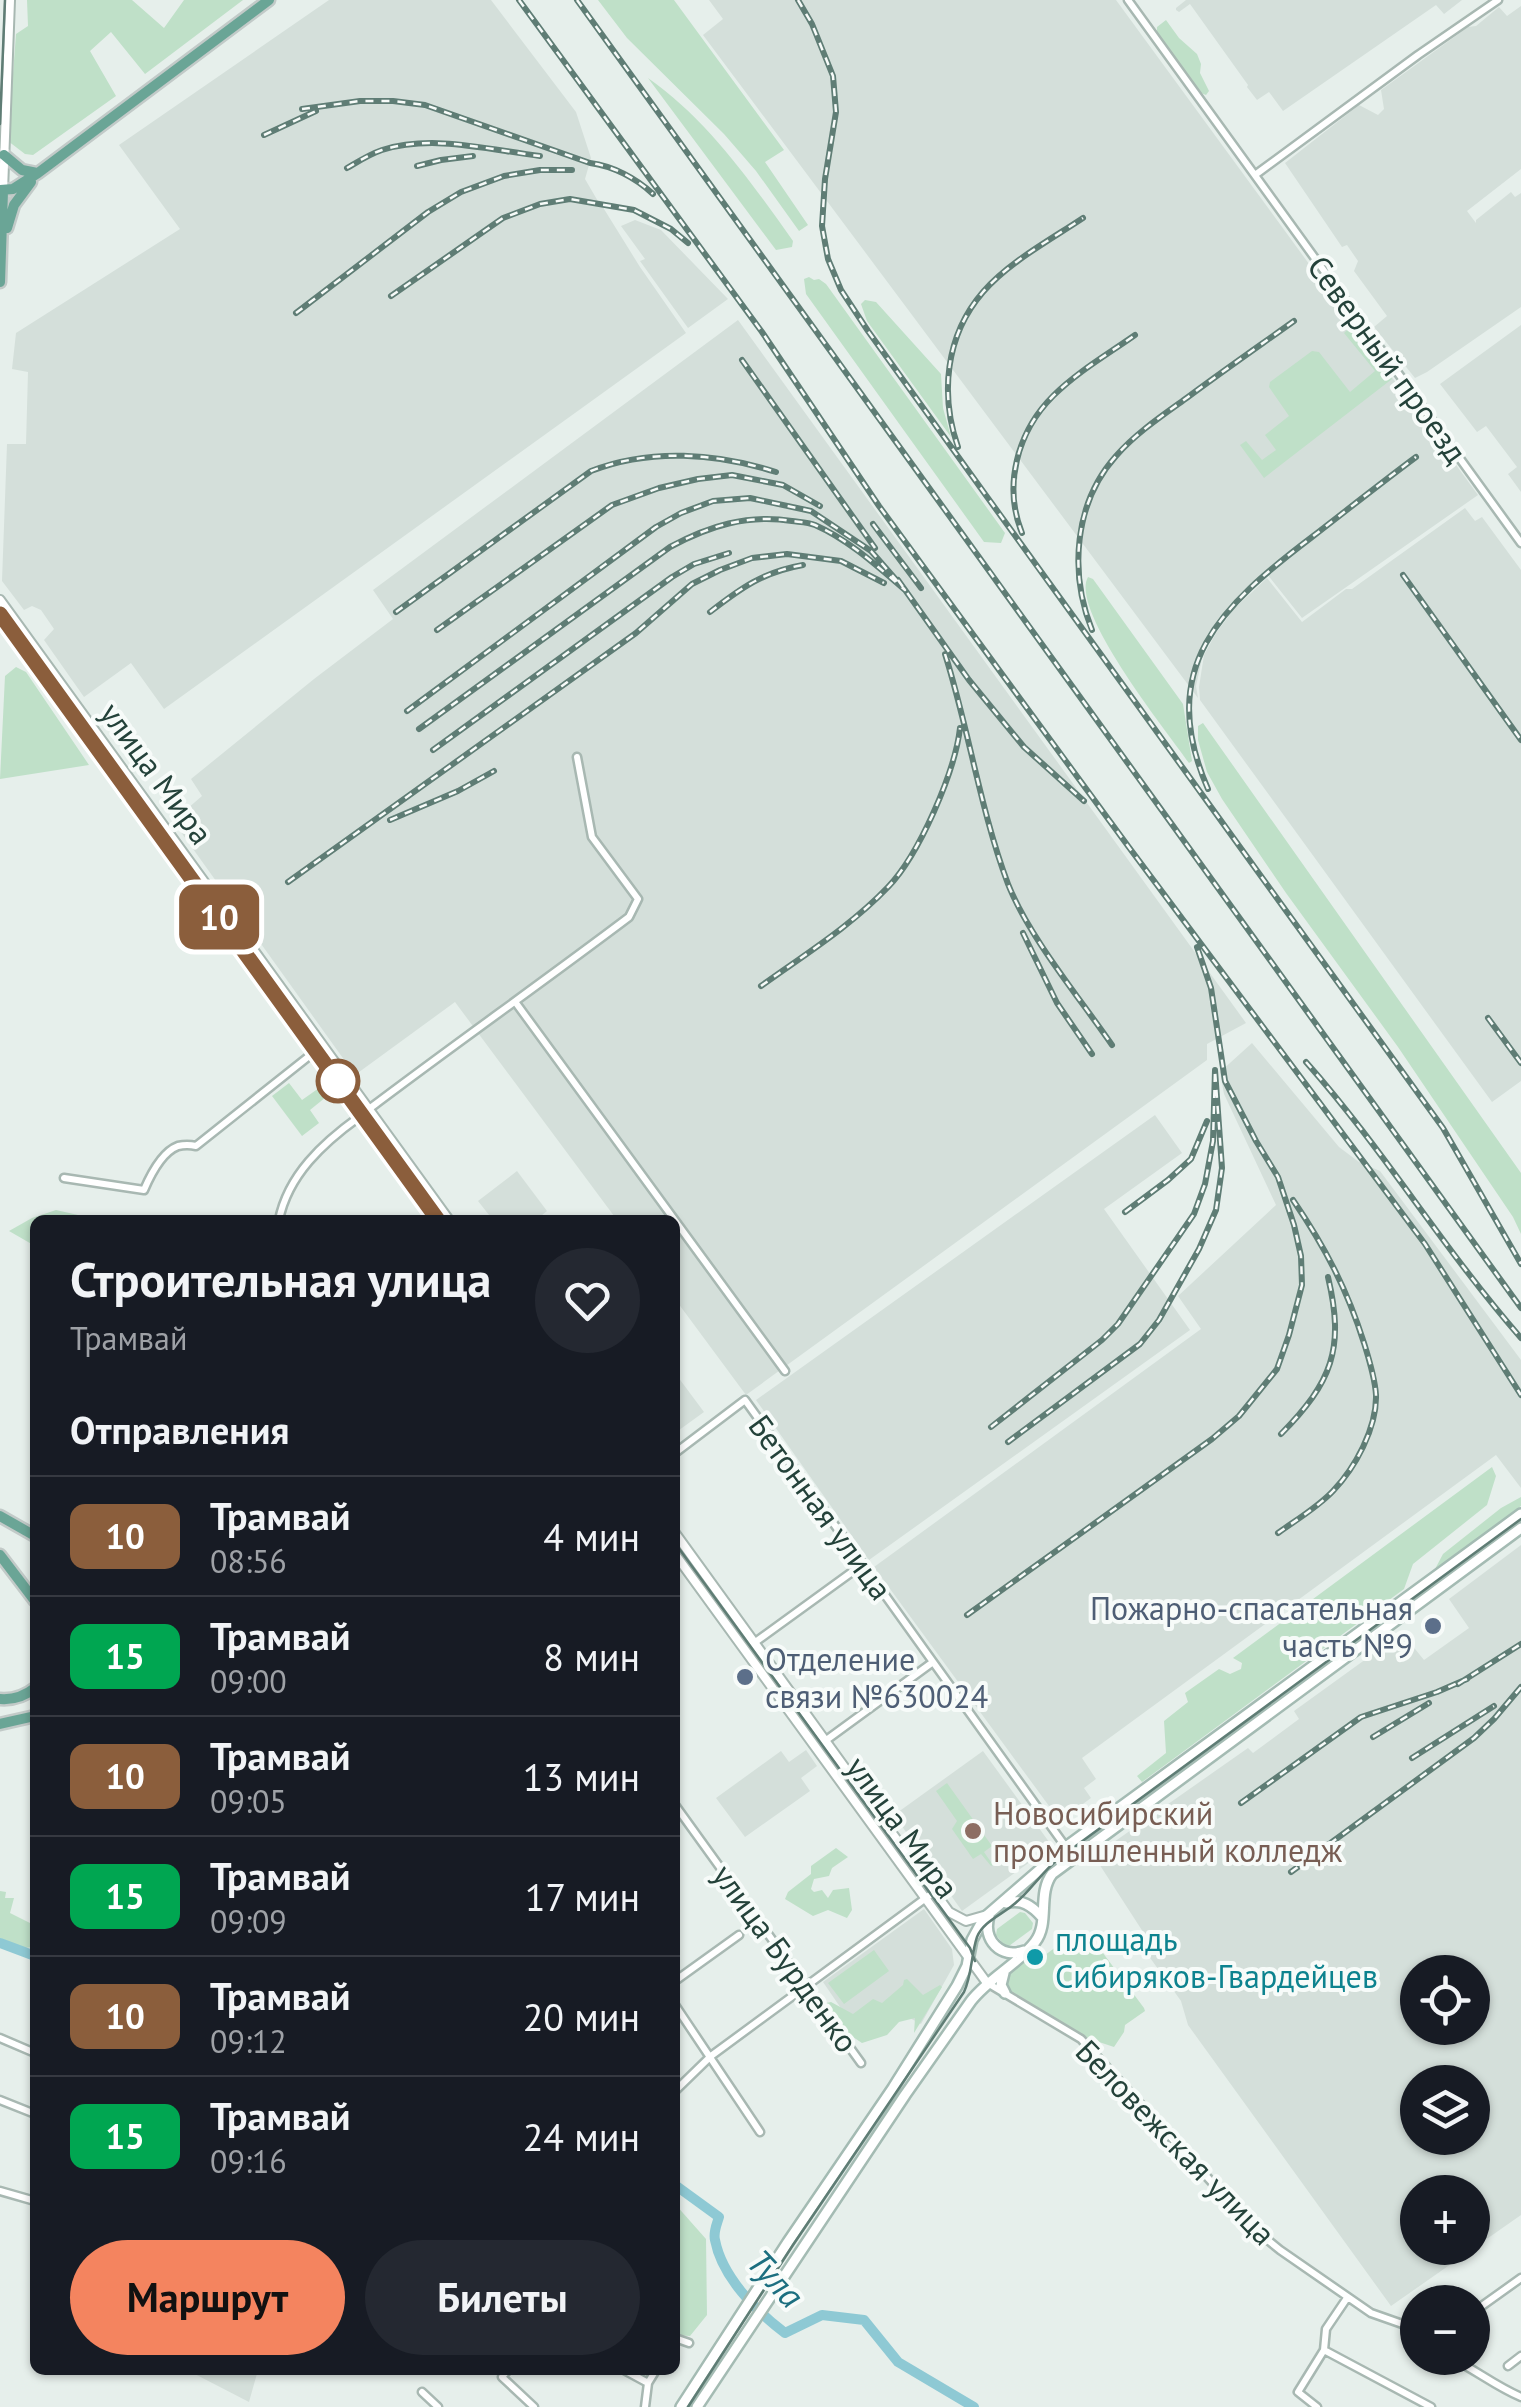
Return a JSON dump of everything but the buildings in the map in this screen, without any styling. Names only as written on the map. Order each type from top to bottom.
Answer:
[{"type":"main road","points":[[0,282],[2,190],[12,189],[38,173],[268,0]]},
{"type":"main road","points":[[4,155],[22,170],[38,173]]},
{"type":"main road","points":[[1,254],[14,205],[38,173]]},
{"type":"main road","points":[[697,2407],[971,2001],[1040,1934],[1048,1879],[1213,1747],[1521,1514]]},
{"type":"main road","points":[[0,1516],[30,1533]]},
{"type":"main road","points":[[680,2407],[894,2088],[960,1980],[978,1926],[1066,1847],[1521,1528]]},
{"type":"main road","points":[[0,1554],[30,1594]]},
{"type":"main road","points":[[0,1700],[30,1692]]},
{"type":"main road","points":[[0,1724],[30,1717]]},
{"type":"main road","points":[[1003,1904],[1022,1902],[1042,1917]]},
{"type":"main road","points":[[991,1913],[986,1924],[995,1946],[1005,1953],[1027,1950]]},
{"type":"main road","points":[[1005,1994],[1001,1985],[1007,1969]]},
{"type":"street","points":[[2,190],[10,0]]},
{"type":"street","name":"Северный проезд","points":[[1128,0],[1521,543]]},
{"type":"street","points":[[1255,175],[1498,0]]},
{"type":"street","name":"улица Мира","points":[[0,600],[445,1215]]},
{"type":"street","name":"улица Мира","points":[[2,625],[429,1215]]},
{"type":"street","points":[[280,1215],[283,1199],[314,1153],[629,917],[638,899],[592,836],[577,756]]},
{"type":"street","points":[[111,774],[122,766]]},
{"type":"street","name":"Бетонная улица","points":[[516,1003],[671,1215]]},
{"type":"street","points":[[64,1178],[144,1190],[170,1152],[180,1145],[196,1146],[323,1045]]},
{"type":"street","name":"Бетонная улица","points":[[680,1227],[786,1372]]},
{"type":"street","name":"Бетонная улица","points":[[680,1450],[745,1400],[1073,1857]]},
{"type":"street","name":"улица Мира","points":[[680,1540],[949,1912],[966,1921],[991,1913]]},
{"type":"street","name":"улица Мира","points":[[680,1561],[988,1983]]},
{"type":"street","points":[[754,1642],[863,1564]]},
{"type":"street","points":[[825,1741],[932,1662]]},
{"type":"street","name":"улица Бурденко","points":[[680,1812],[861,2063]]},
{"type":"street","points":[[680,2087],[711,2056],[934,1892]]},
{"type":"street","points":[[680,1977],[739,1936]]},
{"type":"street","name":"Беловежская улица","points":[[988,1983],[1081,2039],[1264,2237],[1347,2298],[1371,2313],[1400,2323]]},
{"type":"street","points":[[680,2012],[760,2132]]},
{"type":"street","points":[[0,2038],[30,2051]]},
{"type":"street","points":[[0,2100],[30,2112]]},
{"type":"street","points":[[0,2190],[30,2199]]},
{"type":"street","points":[[1490,2300],[1521,2278]]},
{"type":"street","points":[[1317,2407],[1298,2392],[1324,2350],[1326,2329],[1347,2298]]},
{"type":"street","points":[[680,2339],[689,2342]]},
{"type":"street","points":[[1324,2350],[1431,2407]]},
{"type":"street","points":[[1508,2366],[1521,2356]]},
{"type":"street","points":[[504,2375],[534,2407]]},
{"type":"street","points":[[633,2375],[648,2383]]},
{"type":"street","points":[[645,2407],[653,2375]]},
{"type":"street","points":[[1480,2375],[1521,2397]]},
{"type":"street","points":[[422,2392],[438,2407]]},
{"type":"shaded area","points":[[329,0],[491,0],[576,112],[591,158],[585,179],[686,333],[164,709],[131,663],[84,697],[44,640],[54,629],[41,610],[32,606],[24,610],[2,581],[7,444],[26,444],[28,372],[12,369],[16,333],[180,229],[119,145]]},
{"type":"shaded area","points":[[709,0],[1116,0],[1478,495],[1302,618],[1267,574],[1232,607],[1215,630],[1203,654],[1196,686],[1198,698],[703,35],[723,19]]},
{"type":"shaded area","points":[[1186,0],[1462,0],[1444,14],[1436,5],[1283,111],[1269,92],[1257,100],[1190,4],[1179,12],[1176,10]]},
{"type":"shaded area","points":[[1521,6],[1521,169],[1467,211],[1476,223],[1511,192],[1515,197],[1521,193],[1521,307],[1415,378],[1374,327],[1387,316],[1354,271],[1358,261],[1347,245],[1342,247],[1285,163],[1359,105],[1378,115],[1384,109],[1381,90],[1468,27],[1476,26],[1499,7],[1507,16]]},
{"type":"shaded area","points":[[635,220],[661,230],[728,299],[688,328],[640,261],[645,259],[621,226]]},
{"type":"shaded area","points":[[738,320],[1246,1023],[1207,1044],[1207,1060],[746,1395],[680,1306],[680,1215],[613,1215],[455,1002],[355,1075],[173,821],[202,796],[191,779],[393,619],[373,590]]},
{"type":"shaded area","points":[[1521,325],[1521,492],[1508,474],[1517,467],[1486,426],[1477,432],[1440,384]]},
{"type":"shaded area","points":[[1465,508],[1475,521],[1482,517],[1521,570],[1521,1081],[1492,1102],[1200,700],[1199,687],[1204,655],[1216,633],[1234,609],[1267,578],[1302,622]]},
{"type":"shaded area","points":[[1252,1043],[1339,1147],[1380,1171],[1521,1360],[1521,1488],[1496,1455],[1082,1758],[1096,1779],[1084,1788],[1091,1798],[1060,1821],[874,1567],[1201,1329],[1178,1296],[1276,1205],[1224,1094],[1220,1072]]},
{"type":"shaded area","points":[[1155,1115],[1182,1153],[1104,1209],[1190,1330],[869,1560],[756,1400]]},
{"type":"shaded area","points":[[517,1171],[547,1211],[542,1215],[489,1215],[478,1201]]},
{"type":"shaded area","points":[[680,1380],[704,1412],[680,1429]]},
{"type":"shaded area","points":[[1521,1545],[1521,2215],[1490,2237],[1490,2175],[1400,2175],[1400,2265],[1450,2265],[1421,2285],[1400,2285],[1400,2300],[1391,2306],[1188,2025],[1181,2001],[1138,1941],[1145,1935],[1094,1856],[1248,1748],[1253,1753],[1299,1719],[1294,1711],[1402,1633],[1424,1660],[1469,1628],[1449,1599]]},
{"type":"shaded area","points":[[806,1750],[817,1766],[801,1778],[810,1791],[745,1837],[716,1798],[781,1751],[789,1762]]},
{"type":"shaded area","name":"Новосибирский промышленный колледж","points":[[983,1751],[1052,1846],[962,1911],[894,1815]]},
{"type":"shaded area","points":[[924,1909],[952,1949],[954,1965],[921,2024],[906,2016],[849,2020],[823,1982]]},
{"type":"shaded area","points":[[197,2375],[257,2375],[249,2402]]},
{"type":"green space","points":[[27,0],[132,0],[164,28],[184,0],[243,0],[145,74],[111,32],[90,51],[116,96],[33,155],[25,154],[8,141],[16,34],[28,26]]},
{"type":"green space","points":[[598,0],[674,0],[784,150],[765,162],[808,225],[799,231],[724,134],[627,38]]},
{"type":"green space","points":[[1166,20],[1197,54],[1200,73],[1209,91],[1206,95],[1157,33],[1157,27]]},
{"type":"green space","points":[[648,78],[690,113],[727,153],[793,241],[792,247],[776,250]]},
{"type":"green space","points":[[809,277],[826,284],[1005,533],[1001,543],[984,542],[806,294],[804,279]]},
{"type":"green space","points":[[865,300],[876,302],[941,374],[943,408],[951,437],[867,321],[861,304]]},
{"type":"green space","points":[[1354,324],[1392,379],[1264,478],[1240,445],[1246,441],[1262,460],[1276,450],[1265,435],[1289,416],[1269,387],[1270,382],[1312,351],[1319,352],[1350,392],[1375,371],[1344,333]]},
{"type":"green space","points":[[1088,577],[1183,704],[1192,761],[1189,763],[1106,642],[1086,593]]},
{"type":"green space","points":[[16,667],[26,672],[89,765],[0,779],[5,676]]},
{"type":"green space","points":[[1203,723],[1521,1173],[1521,1234],[1398,1047],[1222,799],[1207,772],[1198,740],[1198,726]]},
{"type":"green space","points":[[289,1083],[302,1100],[319,1088],[326,1097],[310,1110],[319,1123],[302,1136],[272,1096]]},
{"type":"green space","points":[[56,1210],[78,1215],[41,1215]]},
{"type":"green space","points":[[30,1219],[30,1243],[9,1231]]},
{"type":"green space","points":[[1492,1467],[1496,1476],[1487,1505],[1413,1564],[1404,1589],[1142,1782],[1137,1776],[1166,1753],[1164,1721],[1188,1702],[1185,1693],[1219,1669],[1230,1674],[1241,1669],[1242,1663],[1233,1658]]},
{"type":"green space","points":[[1521,1497],[1521,1506],[1434,1571],[1443,1554]]},
{"type":"green space","points":[[947,1783],[992,1846],[984,1852],[993,1865],[981,1854],[973,1859],[952,1829],[957,1821],[936,1791]]},
{"type":"green space","points":[[836,1848],[848,1857],[832,1868],[829,1876],[814,1879],[811,1889],[822,1890],[828,1898],[833,1890],[849,1888],[852,1910],[847,1918],[828,1910],[813,1916],[785,1899],[811,1874],[811,1866]]},
{"type":"green space","points":[[0,1891],[6,1892],[5,1898],[14,1898],[10,1913],[30,1923],[30,1947],[0,1938]]},
{"type":"green space","points":[[1020,1912],[1033,1923],[1032,1929],[1009,1946],[1004,1945],[996,1935],[997,1929]]},
{"type":"green space","points":[[1078,1931],[1088,1933],[1145,2011],[1125,2025],[1114,2047],[1081,2036],[1007,1992],[1003,1983],[1005,1977],[1033,1955],[1045,1955]]},
{"type":"green space","points":[[874,1950],[889,1971],[844,2004],[828,1983]]},
{"type":"green space","points":[[907,1979],[923,1995],[942,1987],[914,2033],[915,2018],[899,2022],[887,2035],[862,2043],[841,2029],[826,2003],[853,2014],[873,1999],[882,2003]]},
{"type":"green space","points":[[680,2210],[706,2239],[707,2315],[690,2336],[680,2335]]},
{"type":"waterway","name":"Тула","points":[[0,1943],[30,1954]]},
{"type":"waterway","name":"Тула","points":[[680,2189],[719,2217],[715,2237],[725,2267],[752,2304],[785,2333],[822,2315],[864,2320],[898,2362],[974,2407]]},
{"type":"tram line","points":[[0,124],[5,0]]},
{"type":"tram line","points":[[0,609],[437,1215]]},
{"type":"tram line","name":"10","points":[[0,614],[434,1215]]},
{"type":"tram line","points":[[688,2407],[964,1992],[983,1927],[1019,1900],[1058,1859],[1521,1519]]},
{"type":"tram line","points":[[680,1550],[970,1948],[975,1961]]},
{"type":"railway","points":[[519,0],[762,332],[879,506],[1425,1244],[1521,1395]]},
{"type":"railway","points":[[577,0],[1521,1308]]},
{"type":"railway","points":[[798,0],[833,76],[836,112],[822,226],[828,259],[841,290],[1443,1128],[1521,1264]]},
{"type":"railway","points":[[302,109],[360,101],[425,105],[616,170],[653,194]]},
{"type":"railway","points":[[264,135],[316,111]]},
{"type":"railway","points":[[347,168],[382,150],[421,143],[540,156]]},
{"type":"railway","points":[[417,166],[473,156]]},
{"type":"railway","points":[[296,313],[428,212],[461,192],[504,176],[572,170]]},
{"type":"railway","points":[[391,296],[503,218],[540,204],[570,199],[634,210],[671,229],[688,243]]},
{"type":"railway","points":[[958,447],[949,407],[949,366],[970,309],[1005,271],[1083,218]]},
{"type":"railway","points":[[1092,630],[1078,562],[1084,517],[1102,475],[1116,456],[1150,425],[1294,321]]},
{"type":"railway","points":[[1022,533],[1016,515],[1014,478],[1030,426],[1062,387],[1135,335]]},
{"type":"railway","points":[[742,360],[875,548]]},
{"type":"railway","points":[[396,612],[591,471],[636,459],[684,456],[776,472]]},
{"type":"railway","points":[[1208,789],[1194,746],[1189,708],[1194,674],[1206,643],[1250,588],[1416,457]]},
{"type":"railway","points":[[437,630],[612,505],[659,488],[732,475],[783,485],[820,506]]},
{"type":"railway","points":[[407,711],[656,527],[713,501],[750,498],[811,511],[871,551],[905,590],[851,546],[812,524],[759,519],[714,528],[670,547],[419,729]]},
{"type":"railway","points":[[873,524],[921,588]]},
{"type":"railway","points":[[433,750],[672,577],[694,564],[729,553]]},
{"type":"railway","points":[[288,882],[636,633],[692,584],[752,558],[787,554],[841,561],[884,583]]},
{"type":"railway","points":[[710,612],[753,582],[803,565]]},
{"type":"railway","points":[[1403,575],[1521,740]]},
{"type":"railway","points":[[898,580],[969,680],[1024,747],[1084,801]]},
{"type":"railway","points":[[945,654],[1008,884],[1041,946],[1112,1045]]},
{"type":"railway","points":[[761,986],[859,915],[900,873],[934,812],[960,728]]},
{"type":"railway","points":[[390,820],[494,771]]},
{"type":"railway","points":[[1023,933],[1057,1003],[1092,1054]]},
{"type":"railway","points":[[967,1615],[1239,1416],[1277,1369],[1289,1335],[1302,1285],[1294,1225],[1278,1177],[1225,1081],[1211,988],[1197,947]]},
{"type":"railway","points":[[1488,1018],[1521,1063]]},
{"type":"railway","points":[[1306,1062],[1521,1338]]},
{"type":"railway","points":[[991,1427],[1118,1324],[1194,1214],[1205,1184],[1213,1141],[1215,1070],[1222,1168],[1216,1210],[1199,1249],[1159,1320],[1140,1344],[1008,1442]]},
{"type":"railway","points":[[1125,1212],[1191,1159],[1207,1121]]},
{"type":"railway","points":[[1278,1533],[1327,1497],[1349,1471],[1369,1434],[1376,1395],[1370,1362],[1343,1286],[1293,1200]]},
{"type":"railway","points":[[1281,1434],[1312,1398],[1330,1363],[1335,1325],[1328,1277]]},
{"type":"railway","points":[[1458,1684],[1521,1644]]},
{"type":"railway","points":[[1241,1803],[1361,1717],[1467,1679]]},
{"type":"railway","points":[[1291,1872],[1474,1738],[1521,1687]]},
{"type":"railway","points":[[1373,1737],[1429,1703]]},
{"type":"railway","points":[[1412,1758],[1494,1706]]},
{"type":"place","name":"Пожарно-спасательная часть №9","points":[[1433,1626]]},
{"type":"place","name":"Отделение связи №630024","points":[[745,1677]]},
{"type":"place","name":"Новосибирский промышленный колледж","points":[[973,1831]]},
{"type":"place","name":"площадь Сибиряков-Гвардейцев","points":[[1035,1957]]}]
